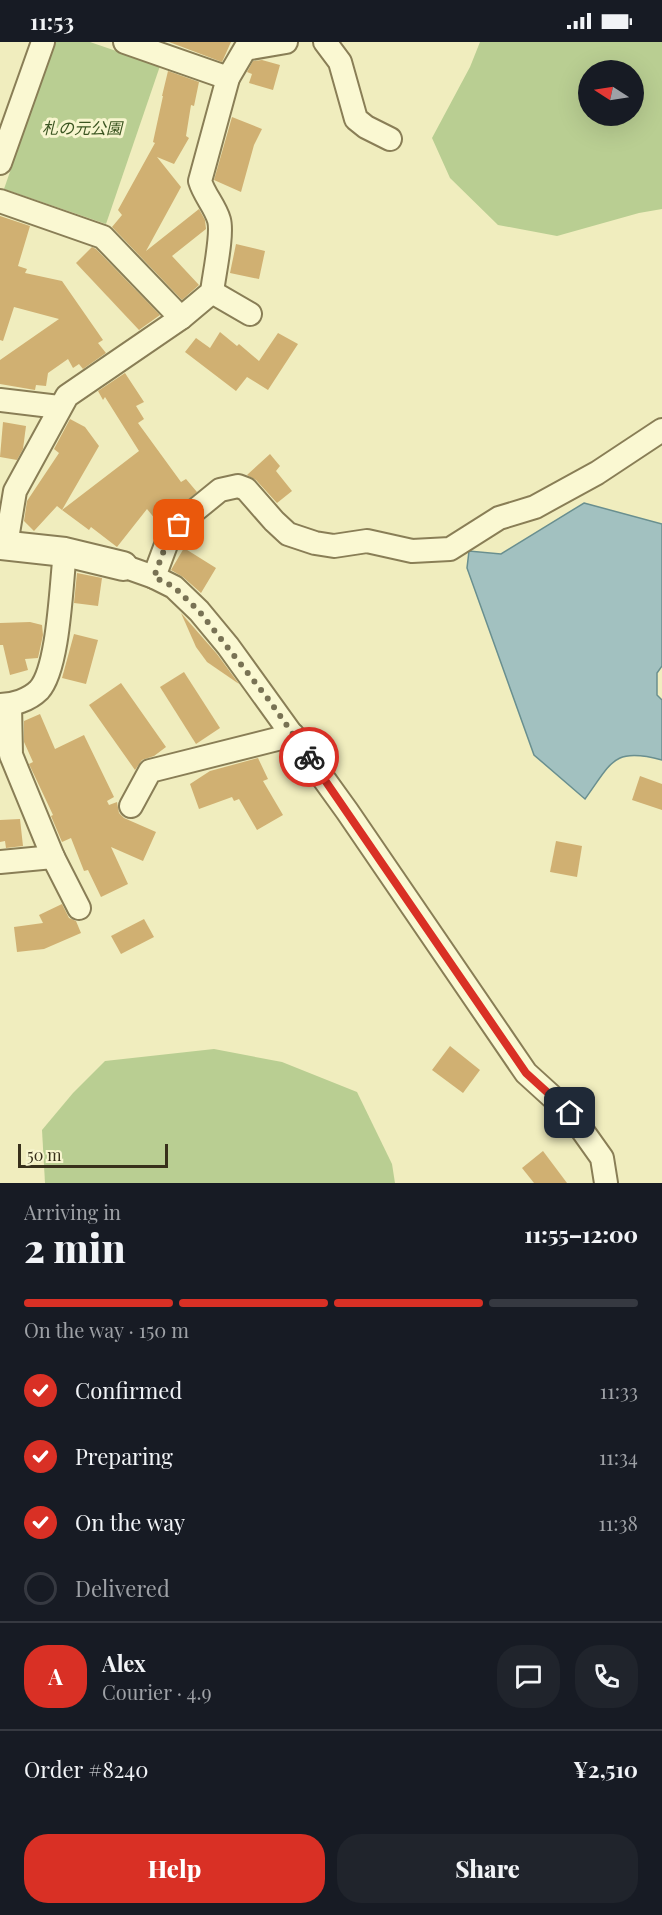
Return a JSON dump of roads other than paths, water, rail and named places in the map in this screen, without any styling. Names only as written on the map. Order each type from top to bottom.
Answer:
[{"type":"street","points":[[0,163],[7,123],[43,42]]},
{"type":"street","points":[[125,42],[228,78]]},
{"type":"street","points":[[286,42],[245,45],[228,78],[200,181],[219,220],[220,232],[212,292],[181,318],[67,396],[15,491],[3,545],[65,552],[123,566],[174,587],[199,611],[228,646],[293,735],[526,1073],[570,1113],[602,1158],[606,1183]]},
{"type":"street","points":[[325,42],[340,62],[356,119],[366,127],[390,139]]},
{"type":"street","points":[[0,201],[103,237],[181,318]]},
{"type":"street","points":[[212,292],[250,314]]},
{"type":"street","points":[[0,400],[59,407]]},
{"type":"street","points":[[154,577],[170,534],[220,490],[238,486],[246,489],[288,534],[315,543],[334,546],[367,541],[412,551],[450,549],[499,518],[535,507],[587,479],[662,430]]},
{"type":"street","points":[[65,552],[52,659],[47,677],[39,690],[27,699],[5,705],[10,755],[53,857],[79,908]]},
{"type":"street","points":[[131,806],[150,771],[293,735]]},
{"type":"street","points":[[0,862],[53,857]]},
{"type":"water","points":[[584,503],[662,524],[662,666],[657,673],[657,695],[662,700],[662,760],[633,755],[615,761],[585,799],[534,755],[467,568],[469,551],[501,554]]},
{"type":"park label","name":"札の元公園","points":[[82,128]]}]
